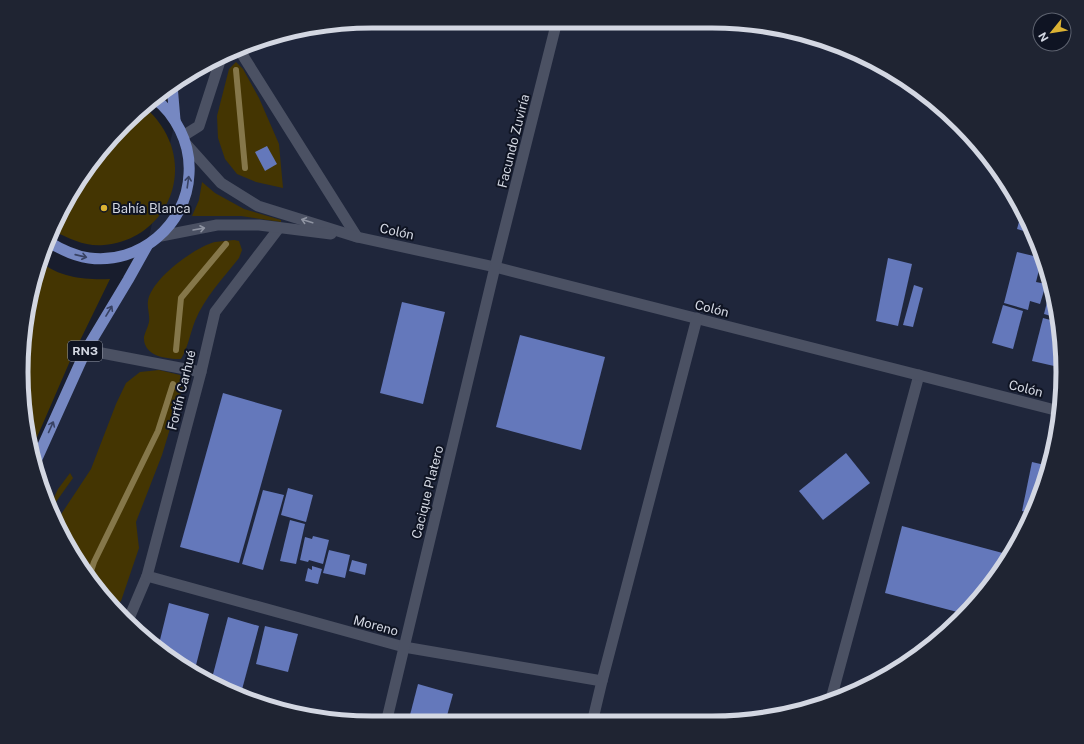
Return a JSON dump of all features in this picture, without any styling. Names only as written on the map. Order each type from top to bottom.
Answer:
[{"type":"highway","name":"RN3","points":[[173,92],[175,121]]},
{"type":"highway","name":"RN3","points":[[52,244],[74,255],[89,258],[104,259],[119,257],[133,253],[147,246],[160,236],[176,216],[186,194],[189,181],[189,156],[184,140],[175,121],[167,110],[159,102]]},
{"type":"highway","name":"RN3","points":[[39,455],[86,350],[147,246]]},
{"type":"street","name":"Facundo Zuviría","points":[[495,267],[555,28]]},
{"type":"street","points":[[242,53],[357,237]]},
{"type":"street","points":[[184,140],[199,126],[219,63]]},
{"type":"street","name":"Colón","points":[[184,140],[221,182],[258,206],[357,237],[495,267],[1054,410]]},
{"type":"street","name":"Colón","points":[[160,236],[217,226],[259,225],[357,237]]},
{"type":"street","name":"Fortín Carhué","points":[[130,616],[147,576],[201,372],[215,312],[279,228]]},
{"type":"street","name":"Cacique Platero","points":[[388,716],[495,267]]},
{"type":"street","points":[[594,716],[697,318]]},
{"type":"street","points":[[86,350],[201,372]]},
{"type":"street","points":[[833,694],[919,375]]},
{"type":"street","name":"Moreno","points":[[147,576],[404,647],[602,681]]},
{"type":"shaded area","points":[[350,29],[734,29],[757,31],[801,40],[823,46],[864,63],[903,86],[921,99],[939,113],[971,145],[998,181],[1010,200],[1021,220],[1038,261],[1053,327],[1056,372],[1055,394],[1053,417],[1044,461],[1038,483],[1021,524],[998,563],[971,599],[939,631],[921,645],[884,670],[864,681],[823,698],[779,709],[757,713],[712,716],[350,715],[327,713],[283,704],[261,698],[220,681],[181,658],[163,645],[145,631],[113,599],[86,563],[63,524],[46,483],[39,455],[86,350],[147,246],[175,121],[173,92],[220,63],[261,46],[283,40],[327,31]]},
{"type":"shaded area","points":[[236,62],[243,69],[259,98],[279,144],[283,188],[256,182],[237,174],[225,159],[218,138],[217,116],[229,69]]},
{"type":"shaded area","points":[[148,111],[161,125],[167,135],[175,163],[174,180],[170,197],[162,212],[151,224],[138,234],[122,242],[104,245],[91,245],[57,232],[74,200],[86,181],[113,145]]},
{"type":"shaded area","points":[[202,182],[215,193],[244,209],[281,220],[281,222],[241,216],[192,216],[199,200]]},
{"type":"shaded area","points":[[234,240],[239,241],[242,250],[239,258],[215,288],[199,312],[181,359],[162,357],[151,352],[147,348],[144,337],[149,322],[148,301],[151,292],[157,283],[175,265],[197,250],[215,242]]},
{"type":"shaded area","points":[[45,265],[57,272],[74,277],[110,279],[70,361],[35,441],[29,394],[29,350],[35,305]]},
{"type":"shaded area","points":[[159,370],[180,375],[183,386],[162,455],[136,522],[139,548],[121,601],[118,604],[86,563],[60,517],[91,469],[116,404],[126,383],[140,372]]},
{"type":"shaded area","points":[[70,473],[73,478],[54,504],[53,500],[58,489]]},
{"type":"building","points":[[267,146],[277,164],[265,171],[255,152]]},
{"type":"building","points":[[1020,218],[1026,232],[1017,229]]},
{"type":"building","points":[[1017,252],[1036,257],[1040,267],[1036,282],[1044,284],[1045,287],[1040,304],[1030,301],[1028,310],[1004,303]]},
{"type":"building","points":[[888,258],[912,264],[898,326],[876,321]]},
{"type":"building","points":[[914,285],[923,288],[913,327],[903,325]]},
{"type":"building","points":[[1048,299],[1051,316],[1044,314]]},
{"type":"building","points":[[402,302],[445,312],[423,404],[380,393]]},
{"type":"building","points":[[1003,305],[1023,311],[1013,349],[992,343]]},
{"type":"building","points":[[1043,318],[1052,320],[1056,366],[1032,361]]},
{"type":"building","points":[[520,335],[605,357],[581,450],[496,427]]},
{"type":"building","points":[[223,393],[282,410],[239,563],[180,547]]},
{"type":"building","points":[[846,453],[870,483],[823,520],[799,491]]},
{"type":"building","points":[[1032,462],[1043,465],[1038,483],[1026,512],[1022,511]]},
{"type":"building","points":[[288,488],[313,495],[306,522],[281,515]]},
{"type":"building","points":[[263,490],[284,495],[263,570],[242,564]]},
{"type":"building","points":[[290,520],[305,524],[296,564],[280,561]]},
{"type":"building","points":[[902,526],[1004,553],[971,599],[958,612],[885,593]]},
{"type":"building","points":[[313,536],[329,540],[323,564],[309,560],[308,562],[300,560],[305,537],[312,539]]},
{"type":"building","points":[[329,550],[350,555],[345,578],[323,573]]},
{"type":"building","points":[[352,560],[367,564],[365,575],[349,571]]},
{"type":"building","points":[[312,566],[322,569],[318,584],[305,581],[308,568],[312,570]]},
{"type":"building","points":[[169,603],[209,614],[195,667],[159,642]]},
{"type":"building","points":[[228,617],[259,626],[242,691],[212,677]]},
{"type":"building","points":[[265,626],[298,634],[288,672],[256,664]]},
{"type":"building","points":[[418,684],[453,694],[447,716],[410,715]]},
{"type":"waterway","points":[[236,70],[245,168]]},
{"type":"waterway","points":[[176,350],[181,298],[226,244]]},
{"type":"waterway","points":[[91,570],[158,431],[173,384]]},
{"type":"place","name":"Bahía Blanca","points":[[104,208]]}]
